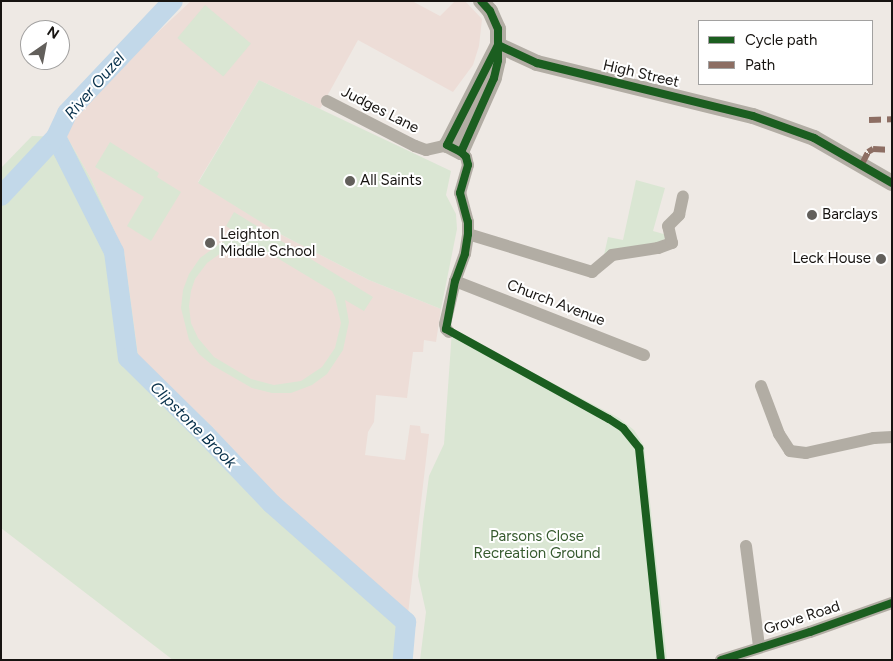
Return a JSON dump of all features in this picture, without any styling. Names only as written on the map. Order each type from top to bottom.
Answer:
[{"type":"street","points":[[450,332],[446,329],[445,324],[455,281],[465,254],[468,234],[468,222],[460,193],[468,165],[466,157],[454,148],[494,78],[498,60],[498,29],[490,11],[481,1]]},
{"type":"street","name":"High Street","points":[[498,45],[537,64],[693,100],[753,116],[814,138],[892,182]]},
{"type":"street","name":"Judges Lane","points":[[327,101],[415,146],[426,150],[454,148]]},
{"type":"street","points":[[468,234],[592,272],[612,255],[658,248],[672,243],[668,226],[679,215],[683,196]]},
{"type":"street","name":"Church Avenue","points":[[455,281],[644,355]]},
{"type":"street","points":[[760,386],[779,434],[790,451],[806,453],[874,438],[892,437]]},
{"type":"street","points":[[746,546],[759,646]]},
{"type":"street","name":"Grove Road","points":[[721,660],[759,646],[810,632],[892,603]]},
{"type":"shaded area","name":"Leighton Middle School","points":[[191,1],[412,1],[440,16],[455,1],[465,1],[482,19],[479,46],[473,65],[453,92],[358,40],[320,109],[259,80],[198,182],[282,235],[369,280],[441,309],[436,342],[424,340],[423,352],[413,352],[407,398],[376,395],[374,422],[368,432],[365,455],[405,460],[410,425],[420,426],[421,433],[429,434],[408,614],[276,499],[212,427],[138,356],[124,252],[91,179],[67,137],[73,118],[125,63]]},
{"type":"green space","points":[[205,5],[251,44],[223,77],[177,38]]},
{"type":"green space","points":[[259,80],[451,171],[446,195],[456,214],[457,229],[441,309],[369,280],[282,235],[198,183]]},
{"type":"green space","points":[[32,136],[67,137],[91,179],[124,252],[138,356],[212,427],[276,499],[408,614],[396,660],[173,660],[1,528],[1,168]]},
{"type":"green space","points":[[110,142],[159,173],[157,177],[181,192],[151,241],[127,226],[144,197],[95,167]]},
{"type":"green space","points":[[636,180],[665,188],[653,231],[667,235],[666,238],[654,245],[604,255],[608,237],[623,240]]},
{"type":"green space","points":[[234,212],[373,297],[364,311],[345,300],[349,322],[343,350],[327,374],[312,385],[291,393],[272,393],[252,388],[212,365],[199,354],[189,340],[181,308],[183,290],[189,274],[200,258],[222,242],[241,236],[226,226]],"holes":[[[254,244],[332,291],[341,323],[335,348],[322,367],[301,381],[274,385],[251,379],[214,357],[198,338],[191,323],[189,306],[195,279],[207,263],[228,248]]]},
{"type":"green space","name":"Parsons Close Recreation Ground","points":[[452,330],[619,418],[634,430],[644,446],[667,660],[420,660],[426,612],[418,576],[423,522],[429,476],[444,444]]},
{"type":"waterway","name":"River Ouzel","points":[[1,196],[56,137],[67,113],[173,1]]},
{"type":"waterway","name":"Clipstone Brook","points":[[56,137],[114,252],[128,358],[272,504],[406,622],[403,660]]},
{"type":"marked path","points":[[869,120],[892,119]]},
{"type":"marked path","points":[[862,164],[868,152],[873,149],[892,150]]},
{"type":"cycle path","points":[[461,152],[494,78],[498,60],[498,29],[490,11],[481,1]]},
{"type":"cycle path","points":[[498,45],[447,145],[461,152],[466,157],[468,165],[460,193],[468,222],[468,234],[465,254],[455,281],[446,329],[609,419],[623,428],[639,448],[661,660]]},
{"type":"cycle path","points":[[498,45],[537,63],[753,116],[814,138],[892,183]]},
{"type":"cycle path","points":[[721,660],[810,632],[892,603]]},
{"type":"place","name":"All Saints","points":[[350,181]]},
{"type":"place","name":"Barclays","points":[[812,215]]},
{"type":"place","name":"Leighton Middle School","points":[[210,243]]},
{"type":"place","name":"Leck House","points":[[881,259]]}]
